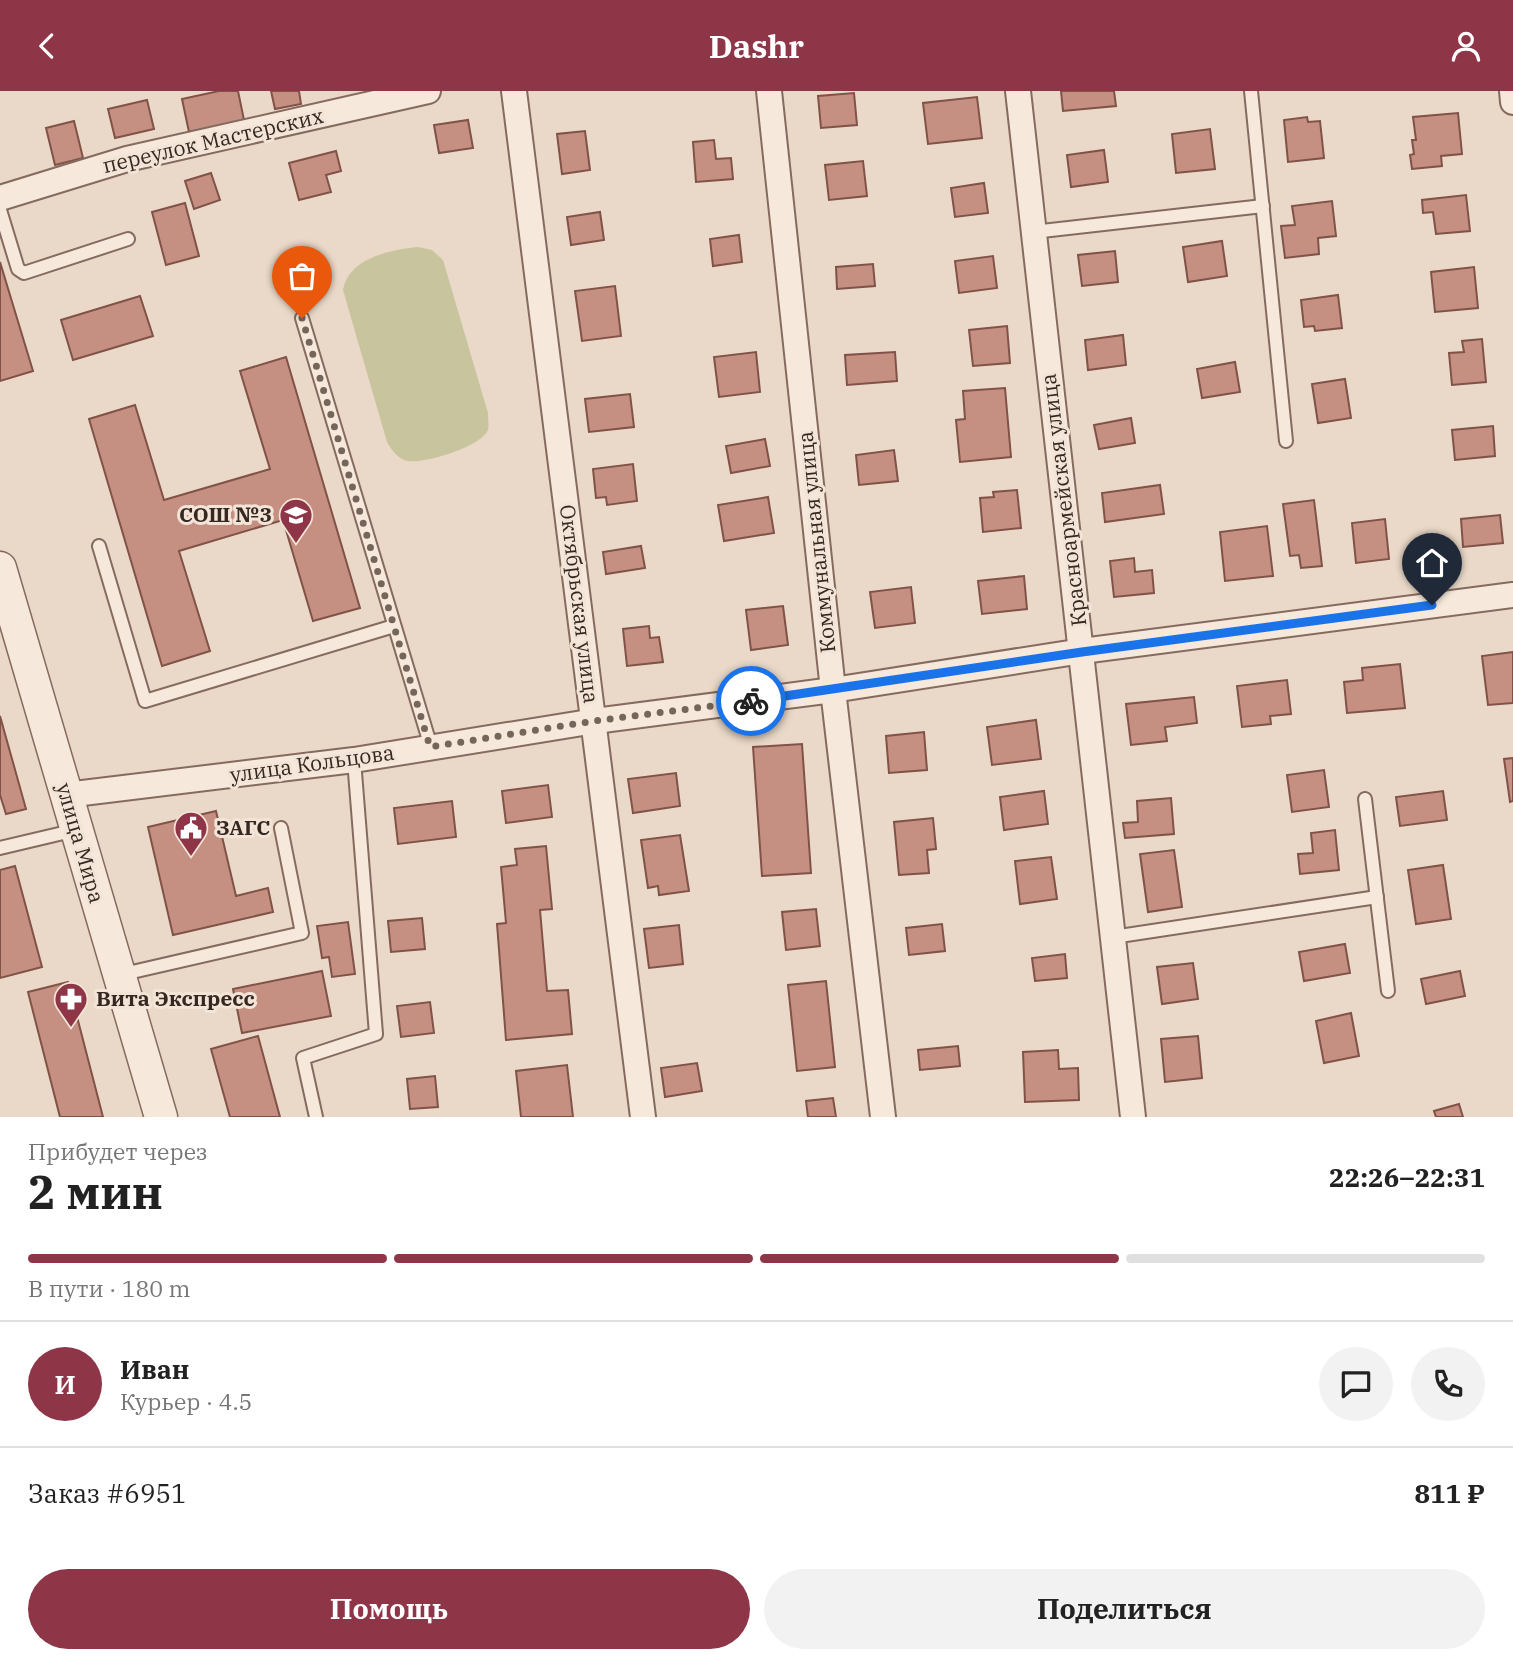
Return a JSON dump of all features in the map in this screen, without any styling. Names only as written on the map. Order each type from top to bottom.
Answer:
[{"type":"street","name":"переулок Мастерских","points":[[0,198],[127,159],[428,91]]},
{"type":"street","name":"Октябрьская улица","points":[[514,91],[643,1117]]},
{"type":"street","name":"Коммунальная улица","points":[[769,91],[833,690],[883,1117]]},
{"type":"street","name":"Красноармейская улица","points":[[1018,91],[1133,1117]]},
{"type":"street","points":[[1512,91],[1513,102]]},
{"type":"street","name":"улица Мира","points":[[0,568],[161,1117]]},
{"type":"street","name":"улица Кольцова","points":[[66,795],[354,759],[594,721],[1513,595]]},
{"type":"lane","points":[[1251,91],[1286,441]]},
{"type":"lane","points":[[1033,232],[1263,206]]},
{"type":"lane","points":[[0,210],[18,269],[24,273],[128,239]]},
{"type":"lane","points":[[302,318],[430,747]]},
{"type":"lane","points":[[99,546],[145,701],[394,626]]},
{"type":"lane","points":[[316,1117],[303,1058],[376,1034],[354,759]]},
{"type":"lane","points":[[1365,799],[1388,991]]},
{"type":"lane","points":[[119,975],[302,933],[281,828]]},
{"type":"lane","points":[[0,848],[76,830]]},
{"type":"lane","points":[[1113,937],[1377,897]]},
{"type":"shaded area","points":[[418,247],[432,250],[443,260],[488,413],[488,430],[464,448],[426,460],[407,461],[398,456],[387,442],[343,290],[353,270],[362,263],[383,253]]},
{"type":"building","points":[[219,91],[238,91],[244,120],[189,132],[182,99]]},
{"type":"building","points":[[271,91],[299,91],[301,104],[275,109]]},
{"type":"building","points":[[1061,91],[1114,91],[1116,106],[1063,111]]},
{"type":"building","points":[[854,93],[857,125],[821,128],[818,96]]},
{"type":"building","points":[[977,97],[982,138],[928,144],[923,103]]},
{"type":"building","points":[[147,100],[154,129],[115,138],[108,109]]},
{"type":"building","points":[[1458,113],[1462,154],[1441,156],[1442,166],[1412,169],[1412,140],[1416,140],[1413,117]]},
{"type":"building","points":[[1307,117],[1308,122],[1320,121],[1324,158],[1288,162],[1284,120]]},
{"type":"building","points":[[468,120],[473,148],[439,153],[434,125]]},
{"type":"building","points":[[74,121],[83,158],[55,165],[46,128]]},
{"type":"building","points":[[1210,129],[1215,169],[1176,173],[1172,134]]},
{"type":"building","points":[[585,131],[590,170],[562,174],[557,134]]},
{"type":"building","points":[[714,140],[716,159],[731,158],[733,179],[696,182],[693,142]]},
{"type":"building","points":[[1104,150],[1108,182],[1071,187],[1067,155]]},
{"type":"building","points":[[336,151],[341,171],[326,175],[331,192],[299,200],[289,163]]},
{"type":"building","points":[[863,161],[867,196],[829,200],[825,165]]},
{"type":"building","points":[[211,173],[220,200],[194,209],[185,181]]},
{"type":"building","points":[[984,183],[988,213],[955,217],[951,188]]},
{"type":"building","points":[[1466,195],[1470,231],[1436,234],[1433,212],[1423,213],[1422,200]]},
{"type":"building","points":[[1332,201],[1336,236],[1318,238],[1319,254],[1285,258],[1281,226],[1295,225],[1292,206]]},
{"type":"building","points":[[185,203],[199,256],[166,265],[152,212]]},
{"type":"building","points":[[600,212],[604,240],[571,245],[567,217]]},
{"type":"building","points":[[739,235],[742,262],[713,266],[710,239]]},
{"type":"building","points":[[1222,241],[1227,276],[1188,282],[1183,247]]},
{"type":"building","points":[[1115,251],[1118,282],[1082,286],[1078,255]]},
{"type":"building","points":[[993,256],[997,288],[959,293],[955,261]]},
{"type":"building","points":[[0,262],[33,371],[0,381]]},
{"type":"building","points":[[873,264],[875,286],[837,289],[836,267]]},
{"type":"building","points":[[1474,267],[1478,308],[1435,312],[1431,272]]},
{"type":"building","points":[[615,286],[621,336],[582,341],[575,291]]},
{"type":"building","points":[[1338,295],[1342,328],[1315,331],[1314,326],[1304,327],[1301,300]]},
{"type":"building","points":[[140,296],[153,336],[73,360],[61,320]]},
{"type":"building","points":[[1007,326],[1010,363],[973,366],[969,330]]},
{"type":"building","points":[[1123,335],[1126,365],[1088,370],[1085,340]]},
{"type":"building","points":[[1482,339],[1486,382],[1452,385],[1449,353],[1464,352],[1462,341]]},
{"type":"building","points":[[756,352],[760,392],[719,397],[714,357]]},
{"type":"building","points":[[895,352],[897,381],[847,385],[845,355]]},
{"type":"building","points":[[286,357],[360,608],[313,621],[283,520],[179,551],[210,651],[162,666],[89,419],[135,405],[164,500],[270,469],[240,371]]},
{"type":"building","points":[[1235,362],[1240,392],[1202,398],[1197,369]]},
{"type":"building","points":[[1345,379],[1351,418],[1318,423],[1312,384]]},
{"type":"building","points":[[1005,388],[1011,457],[960,462],[956,420],[965,419],[963,391]]},
{"type":"building","points":[[630,394],[634,427],[589,432],[585,399]]},
{"type":"building","points":[[1131,418],[1135,443],[1099,449],[1094,425]]},
{"type":"building","points":[[1493,426],[1495,456],[1455,460],[1452,430]]},
{"type":"building","points":[[765,439],[770,466],[731,473],[726,446]]},
{"type":"building","points":[[894,450],[898,481],[859,485],[856,455]]},
{"type":"building","points":[[633,464],[637,501],[607,505],[606,497],[596,498],[593,469]]},
{"type":"building","points":[[1160,485],[1164,514],[1105,522],[1102,493]]},
{"type":"building","points":[[1017,490],[1021,528],[983,532],[980,498],[994,497],[993,492]]},
{"type":"building","points":[[768,497],[774,533],[724,541],[718,505]]},
{"type":"building","points":[[1314,500],[1322,566],[1301,568],[1299,555],[1290,556],[1283,504]]},
{"type":"building","points":[[1500,515],[1503,543],[1463,547],[1461,519]]},
{"type":"building","points":[[1385,519],[1389,559],[1356,563],[1352,523]]},
{"type":"building","points":[[1267,526],[1273,576],[1225,581],[1220,532]]},
{"type":"building","points":[[641,546],[645,568],[606,574],[603,552]]},
{"type":"building","points":[[1134,558],[1135,572],[1152,570],[1154,593],[1114,597],[1110,561]]},
{"type":"building","points":[[1024,576],[1027,609],[982,614],[978,581]]},
{"type":"building","points":[[911,587],[915,623],[875,628],[870,592]]},
{"type":"building","points":[[783,606],[788,645],[751,650],[746,610]]},
{"type":"building","points":[[649,626],[650,638],[659,637],[663,662],[627,666],[623,629]]},
{"type":"building","points":[[1513,652],[1513,703],[1488,705],[1482,656]]},
{"type":"building","points":[[1400,664],[1405,708],[1347,713],[1344,682],[1363,680],[1362,668]]},
{"type":"building","points":[[1287,680],[1291,714],[1270,716],[1271,724],[1242,727],[1237,686]]},
{"type":"building","points":[[1194,697],[1197,723],[1165,727],[1167,741],[1131,745],[1126,704]]},
{"type":"building","points":[[0,716],[26,809],[6,814],[0,795]]},
{"type":"building","points":[[1036,720],[1041,759],[992,765],[987,727]]},
{"type":"building","points":[[924,732],[927,770],[889,773],[886,736]]},
{"type":"building","points":[[802,744],[811,873],[762,876],[753,747]]},
{"type":"building","points":[[1513,758],[1513,801],[1510,802],[1504,759]]},
{"type":"building","points":[[1324,770],[1329,807],[1292,812],[1287,775]]},
{"type":"building","points":[[676,773],[680,806],[633,813],[628,779]]},
{"type":"building","points":[[548,785],[552,817],[506,823],[502,791]]},
{"type":"building","points":[[1044,791],[1048,824],[1004,830],[1000,797]]},
{"type":"building","points":[[1443,791],[1447,820],[1400,826],[1396,797]]},
{"type":"building","points":[[1171,798],[1174,834],[1125,838],[1123,823],[1138,822],[1137,801]]},
{"type":"building","points":[[452,801],[456,837],[398,844],[394,808]]},
{"type":"building","name":"ЗАГС","points":[[216,811],[236,896],[268,888],[273,912],[173,935],[148,827]]},
{"type":"building","points":[[933,818],[936,849],[927,850],[929,873],[899,875],[894,822]]},
{"type":"building","points":[[1335,830],[1339,870],[1300,874],[1298,854],[1313,853],[1311,833]]},
{"type":"building","points":[[680,835],[689,891],[659,895],[658,886],[648,888],[641,840]]},
{"type":"building","points":[[546,846],[552,909],[540,910],[547,991],[568,990],[572,1034],[506,1040],[497,924],[506,923],[501,867],[517,865],[515,849]]},
{"type":"building","points":[[1174,850],[1182,907],[1148,912],[1140,854]]},
{"type":"building","points":[[1051,857],[1057,899],[1020,904],[1015,861]]},
{"type":"building","points":[[1443,865],[1451,919],[1416,924],[1408,870]]},
{"type":"building","points":[[15,866],[42,967],[0,978],[0,870]]},
{"type":"building","points":[[816,909],[820,946],[786,950],[782,912]]},
{"type":"building","points":[[422,918],[425,949],[391,952],[388,921]]},
{"type":"building","points":[[348,922],[355,974],[332,977],[329,957],[322,958],[317,926]]},
{"type":"building","points":[[942,924],[945,951],[909,955],[906,928]]},
{"type":"building","points":[[679,925],[683,964],[649,968],[644,929]]},
{"type":"building","points":[[1345,944],[1350,973],[1304,981],[1299,952]]},
{"type":"building","points":[[1065,954],[1067,978],[1035,981],[1032,958]]},
{"type":"building","points":[[1193,963],[1198,999],[1162,1004],[1157,967]]},
{"type":"building","points":[[322,971],[331,1016],[242,1033],[233,989]]},
{"type":"building","points":[[1460,971],[1465,996],[1426,1004],[1421,979]]},
{"type":"building","points":[[826,981],[835,1067],[797,1071],[788,985]]},
{"type":"building","points":[[68,982],[103,1117],[60,1117],[28,992]]},
{"type":"building","points":[[430,1002],[434,1033],[401,1037],[397,1006]]},
{"type":"building","points":[[1351,1013],[1359,1056],[1324,1063],[1316,1021]]},
{"type":"building","points":[[258,1036],[280,1117],[230,1117],[211,1049]]},
{"type":"building","points":[[1198,1036],[1202,1078],[1165,1082],[1161,1039]]},
{"type":"building","points":[[958,1046],[960,1066],[920,1070],[918,1050]]},
{"type":"building","points":[[1058,1050],[1059,1069],[1078,1068],[1079,1100],[1025,1102],[1023,1052]]},
{"type":"building","points":[[697,1063],[702,1091],[665,1097],[661,1068]]},
{"type":"building","points":[[567,1065],[573,1117],[521,1117],[516,1071]]},
{"type":"building","points":[[435,1076],[438,1107],[410,1109],[407,1079]]},
{"type":"building","points":[[833,1098],[836,1117],[808,1117],[806,1101]]},
{"type":"building","points":[[1459,1104],[1463,1117],[1436,1117],[1434,1111]]},
{"type":"way so far","points":[[302,318],[430,747],[594,721],[751,701]]},
{"type":"place","name":"СОШ №3","points":[[296,545]]},
{"type":"place","name":"ЗАГС","points":[[191,858]]},
{"type":"place","name":"Вита Экспресс","points":[[71,1029]]},
{"type":"route","points":[[751,701],[1082,652],[1432,605]]}]
